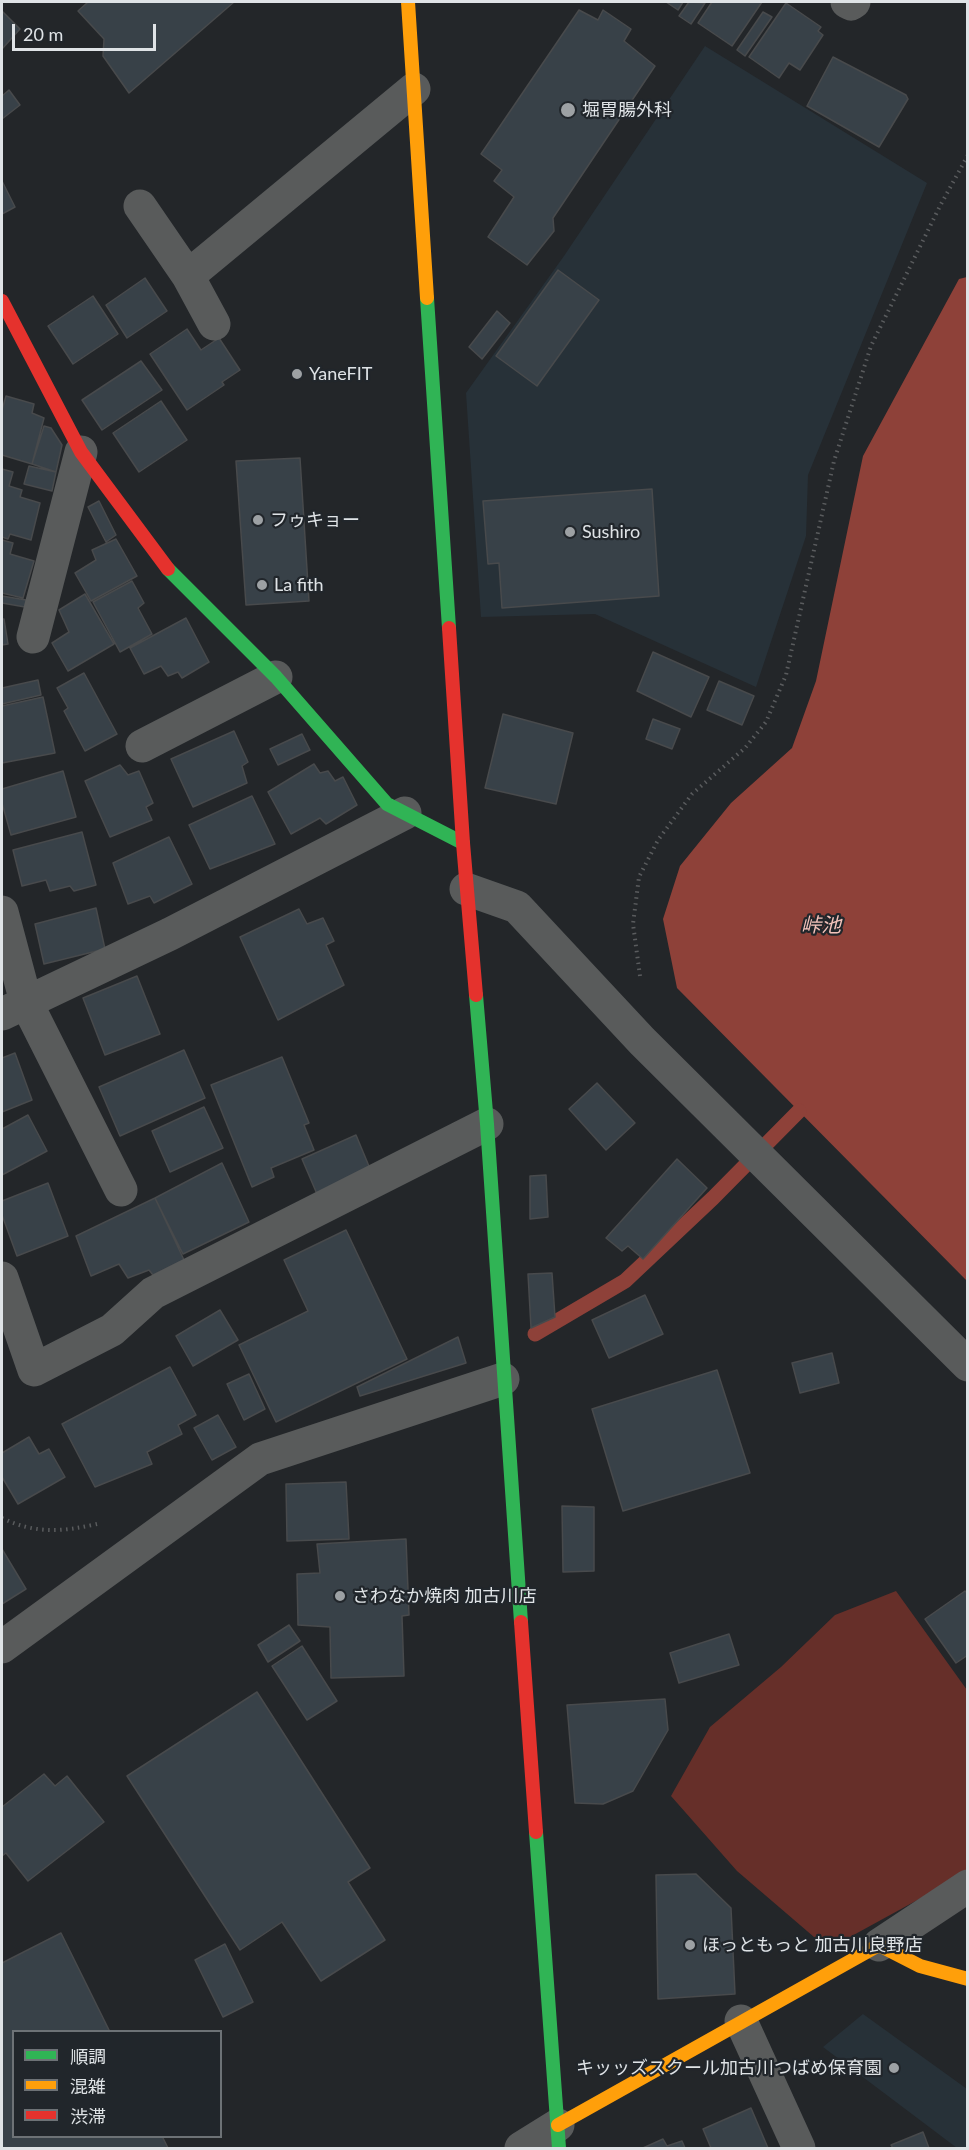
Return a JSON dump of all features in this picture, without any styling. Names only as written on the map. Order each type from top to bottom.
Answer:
[{"type":"street","points":[[408,2],[466,889],[487,1124],[503,1379],[558,2137]]},
{"type":"street","points":[[847,2],[851,4],[854,2]]},
{"type":"street","points":[[188,276],[414,89]]},
{"type":"street","points":[[141,206],[188,276],[214,324]]},
{"type":"street","points":[[2,302],[81,452],[170,572],[276,677],[387,804],[463,843]]},
{"type":"street","points":[[33,637],[81,452]]},
{"type":"street","points":[[142,746],[276,677]]},
{"type":"street","points":[[14,1008],[170,934],[405,813]]},
{"type":"street","points":[[466,889],[517,907],[642,1041],[968,1365]]},
{"type":"street","points":[[2,912],[14,1008],[121,1190]]},
{"type":"street","points":[[2,1278],[34,1371],[112,1330],[153,1293],[487,1124]]},
{"type":"street","points":[[2,1647],[260,1459],[503,1379]]},
{"type":"street","points":[[521,2148],[558,2137],[741,2021],[879,1945],[968,1886]]},
{"type":"street","points":[[879,1945],[920,1966],[968,1979]]},
{"type":"street","points":[[741,2021],[800,2148]]},
{"type":"path","points":[[641,982],[633,924],[639,877],[658,840],[693,794],[745,748],[766,722],[786,675],[834,461],[871,346],[968,155]]},
{"type":"shaded area","points":[[705,46],[927,183],[808,475],[806,536],[756,687],[595,614],[481,617],[466,393],[564,256]]},
{"type":"shaded area","points":[[896,1591],[967,1690],[967,1869],[943,1886],[828,1949],[737,1871],[671,1796],[710,1727],[781,1667],[835,1615]]},
{"type":"shaded area","name":"キッッズスクール加古川つばめ保育園","points":[[863,2014],[967,2089],[967,2148],[957,2148],[823,2047]]},
{"type":"water","name":"峠池","points":[[968,277],[967,1281],[677,988],[663,919],[680,866],[731,803],[792,748],[816,681],[863,456],[959,279]]},
{"type":"building","points":[[88,2],[234,2],[129,93],[103,56],[104,39],[78,11]]},
{"type":"building","points":[[666,2],[683,2],[678,10]]},
{"type":"building","points":[[689,2],[705,3],[691,24],[679,16]]},
{"type":"building","points":[[712,2],[762,2],[732,46],[698,23]]},
{"type":"building","points":[[786,3],[821,27],[818,31],[823,35],[800,70],[789,63],[779,78],[749,57]]},
{"type":"building","name":"堀胃腸外科","points":[[579,10],[598,20],[603,10],[631,29],[624,41],[655,66],[553,218],[554,231],[527,265],[488,237],[514,197],[494,181],[502,170],[481,154]]},
{"type":"building","points":[[2,11],[20,29],[2,49]]},
{"type":"building","points":[[763,12],[772,17],[745,56],[737,50]]},
{"type":"building","points":[[833,57],[906,95],[908,99],[879,147],[807,106]]},
{"type":"building","points":[[9,90],[20,105],[2,119],[2,96]]},
{"type":"building","points":[[2,181],[15,207],[2,214]]},
{"type":"building","points":[[558,270],[599,300],[537,386],[496,356]]},
{"type":"building","points":[[145,278],[167,311],[127,338],[106,305]]},
{"type":"building","points":[[93,296],[118,334],[73,364],[48,326]]},
{"type":"building","points":[[497,311],[510,323],[482,359],[469,347]]},
{"type":"building","points":[[187,329],[201,350],[219,338],[240,370],[222,382],[224,385],[187,410],[150,354]]},
{"type":"building","points":[[141,361],[162,390],[102,430],[82,400]]},
{"type":"building","points":[[6,396],[34,404],[32,413],[44,418],[32,464],[2,455],[2,410]]},
{"type":"building","points":[[161,401],[187,440],[139,472],[113,433]]},
{"type":"building","points":[[44,426],[51,428],[62,445],[56,472],[32,464]]},
{"type":"building","points":[[300,458],[309,601],[246,605],[236,461]]},
{"type":"building","points":[[29,466],[56,472],[52,491],[24,484]]},
{"type":"building","points":[[2,469],[13,472],[9,486],[22,490],[20,497],[40,503],[31,540],[10,534],[8,539],[2,537]]},
{"type":"building","name":"Sushiro","points":[[652,489],[659,596],[502,608],[499,563],[488,564],[483,501]]},
{"type":"building","points":[[99,501],[116,535],[106,542],[88,507]]},
{"type":"building","points":[[116,539],[137,576],[91,601],[75,573],[96,560],[92,550]]},
{"type":"building","points":[[2,540],[13,543],[10,554],[34,561],[23,598],[2,593]]},
{"type":"building","points":[[132,581],[144,603],[138,608],[152,634],[120,652],[93,602]]},
{"type":"building","points":[[85,594],[114,644],[68,671],[52,643],[69,632],[59,610]]},
{"type":"building","points":[[2,596],[26,600],[25,607],[2,603]]},
{"type":"building","points":[[186,618],[209,662],[182,678],[178,672],[168,676],[161,666],[144,674],[130,648]]},
{"type":"building","points":[[2,619],[4,619],[8,644],[2,645]]},
{"type":"building","points":[[653,652],[709,677],[691,717],[637,691]]},
{"type":"building","points":[[84,673],[117,734],[85,751],[64,711],[68,708],[57,688]]},
{"type":"building","points":[[38,680],[41,695],[2,704],[2,688]]},
{"type":"building","points":[[719,681],[754,696],[742,725],[707,710]]},
{"type":"building","points":[[43,697],[55,753],[2,763],[2,706]]},
{"type":"building","points":[[503,714],[573,733],[556,804],[485,788]]},
{"type":"building","points":[[653,719],[680,729],[672,749],[646,739]]},
{"type":"building","points":[[234,731],[248,762],[242,766],[247,783],[193,807],[171,759]]},
{"type":"building","points":[[302,734],[310,750],[278,765],[270,749]]},
{"type":"building","points":[[314,764],[320,773],[328,771],[335,781],[343,777],[357,805],[326,824],[320,818],[291,834],[268,792]]},
{"type":"building","points":[[120,765],[128,775],[139,771],[153,803],[146,807],[152,820],[110,837],[85,781]]},
{"type":"building","points":[[63,771],[76,817],[11,835],[2,803],[2,789]]},
{"type":"building","points":[[252,796],[275,844],[210,869],[189,825]]},
{"type":"building","points":[[82,832],[96,885],[74,891],[70,886],[50,891],[46,880],[22,886],[13,850]]},
{"type":"building","points":[[169,837],[192,884],[154,903],[150,896],[128,904],[113,863]]},
{"type":"building","points":[[96,908],[105,949],[44,964],[35,924]]},
{"type":"building","points":[[299,909],[307,924],[323,918],[334,941],[326,945],[344,985],[278,1020],[240,937]]},
{"type":"building","points":[[137,976],[160,1034],[105,1055],[83,998]]},
{"type":"building","points":[[184,1050],[205,1098],[120,1136],[99,1087]]},
{"type":"building","points":[[15,1053],[32,1100],[2,1112],[2,1058]]},
{"type":"building","points":[[282,1057],[309,1123],[304,1125],[314,1150],[271,1168],[274,1177],[252,1187],[211,1085]]},
{"type":"building","points":[[597,1083],[635,1123],[606,1150],[569,1109]]},
{"type":"building","points":[[204,1107],[223,1148],[170,1172],[152,1131]]},
{"type":"building","points":[[28,1115],[47,1151],[2,1175],[2,1129]]},
{"type":"building","points":[[356,1135],[371,1171],[317,1194],[302,1159]]},
{"type":"building","points":[[677,1159],[707,1188],[643,1259],[628,1246],[622,1251],[606,1238]]},
{"type":"building","points":[[222,1163],[249,1222],[183,1254],[155,1198]]},
{"type":"building","points":[[546,1175],[548,1217],[530,1219],[530,1176]]},
{"type":"building","points":[[48,1183],[68,1236],[17,1256],[2,1215],[2,1201]]},
{"type":"building","points":[[155,1198],[184,1260],[153,1275],[149,1270],[128,1278],[119,1264],[91,1276],[76,1236]]},
{"type":"building","points":[[346,1230],[407,1359],[276,1422],[239,1345],[308,1311],[284,1260]]},
{"type":"building","points":[[552,1273],[555,1317],[531,1328],[528,1274]]},
{"type":"building","points":[[645,1295],[663,1334],[609,1358],[592,1320]]},
{"type":"building","points":[[220,1310],[238,1340],[193,1366],[176,1336]]},
{"type":"building","points":[[458,1337],[466,1363],[360,1396],[357,1387]]},
{"type":"building","points":[[832,1353],[839,1383],[800,1393],[792,1363]]},
{"type":"building","points":[[170,1367],[196,1415],[178,1425],[182,1434],[147,1452],[152,1464],[95,1487],[62,1424]]},
{"type":"building","points":[[717,1370],[750,1473],[623,1511],[592,1409]]},
{"type":"building","points":[[249,1374],[265,1409],[244,1420],[227,1384]]},
{"type":"building","points":[[218,1415],[236,1447],[212,1460],[194,1428]]},
{"type":"building","points":[[29,1437],[39,1454],[49,1449],[65,1477],[18,1504],[2,1477],[2,1453]]},
{"type":"building","points":[[346,1482],[349,1539],[287,1541],[286,1484]]},
{"type":"building","points":[[562,1506],[594,1507],[594,1571],[563,1572]]},
{"type":"building","points":[[406,1539],[409,1615],[402,1616],[404,1676],[331,1678],[330,1627],[298,1625],[297,1574],[320,1573],[317,1544]]},
{"type":"building","points":[[2,1549],[26,1589],[2,1604]]},
{"type":"building","points":[[965,1591],[968,1594],[968,1655],[956,1663],[925,1619]]},
{"type":"building","points":[[289,1625],[300,1641],[268,1662],[258,1645]]},
{"type":"building","points":[[729,1634],[739,1665],[679,1683],[670,1653]]},
{"type":"building","points":[[302,1646],[337,1701],[307,1720],[272,1666]]},
{"type":"building","points":[[257,1692],[370,1868],[348,1882],[385,1940],[321,1981],[282,1922],[240,1950],[127,1776]]},
{"type":"building","points":[[665,1699],[668,1730],[633,1791],[603,1804],[575,1803],[567,1705]]},
{"type":"building","points":[[44,1774],[55,1786],[67,1776],[104,1822],[28,1881],[6,1853],[2,1856],[2,1807]]},
{"type":"building","points":[[696,1874],[731,1908],[735,1994],[658,1999],[656,1875]]},
{"type":"building","points":[[61,1933],[109,2030],[12,2030],[12,2138],[163,2138],[168,2148],[2,2148],[2,1963]]},
{"type":"building","points":[[225,1944],[253,2002],[223,2017],[195,1960]]},
{"type":"building","points":[[751,2108],[768,2148],[711,2148],[703,2129]]},
{"type":"building","points":[[923,2132],[929,2148],[893,2148],[891,2145]]},
{"type":"building","points":[[663,2139],[667,2146],[682,2141],[685,2148],[643,2148]]},
{"type":"waterway","points":[[535,1334],[625,1281],[713,1198],[799,1111]]},
{"type":"traffic: fast","points":[[427,298],[449,628]]},
{"type":"traffic: fast","points":[[168,569],[276,677],[387,804],[463,843]]},
{"type":"traffic: fast","points":[[476,995],[521,1622]]},
{"type":"traffic: fast","points":[[536,1832],[559,2148]]},
{"type":"traffic: slow","points":[[408,2],[427,298]]},
{"type":"traffic: slow","points":[[558,2125],[879,1945],[920,1966],[968,1979]]},
{"type":"traffic: jam","points":[[2,301],[81,452],[168,569]]},
{"type":"traffic: jam","points":[[449,628],[463,843],[476,995]]},
{"type":"traffic: jam","points":[[521,1622],[536,1832]]},
{"type":"place","name":"堀胃腸外科","points":[[568,110]]},
{"type":"place","name":"YaneFIT","points":[[297,374]]},
{"type":"place","name":"フゥキョー","points":[[258,520]]},
{"type":"place","name":"Sushiro","points":[[570,532]]},
{"type":"place","name":"La fith","points":[[262,585]]},
{"type":"place","name":"さわなか焼肉 加古川店","points":[[340,1596]]},
{"type":"place","name":"ほっともっと 加古川良野店","points":[[690,1945]]},
{"type":"place","name":"キッッズスクール加古川つばめ保育園","points":[[894,2068]]}]
